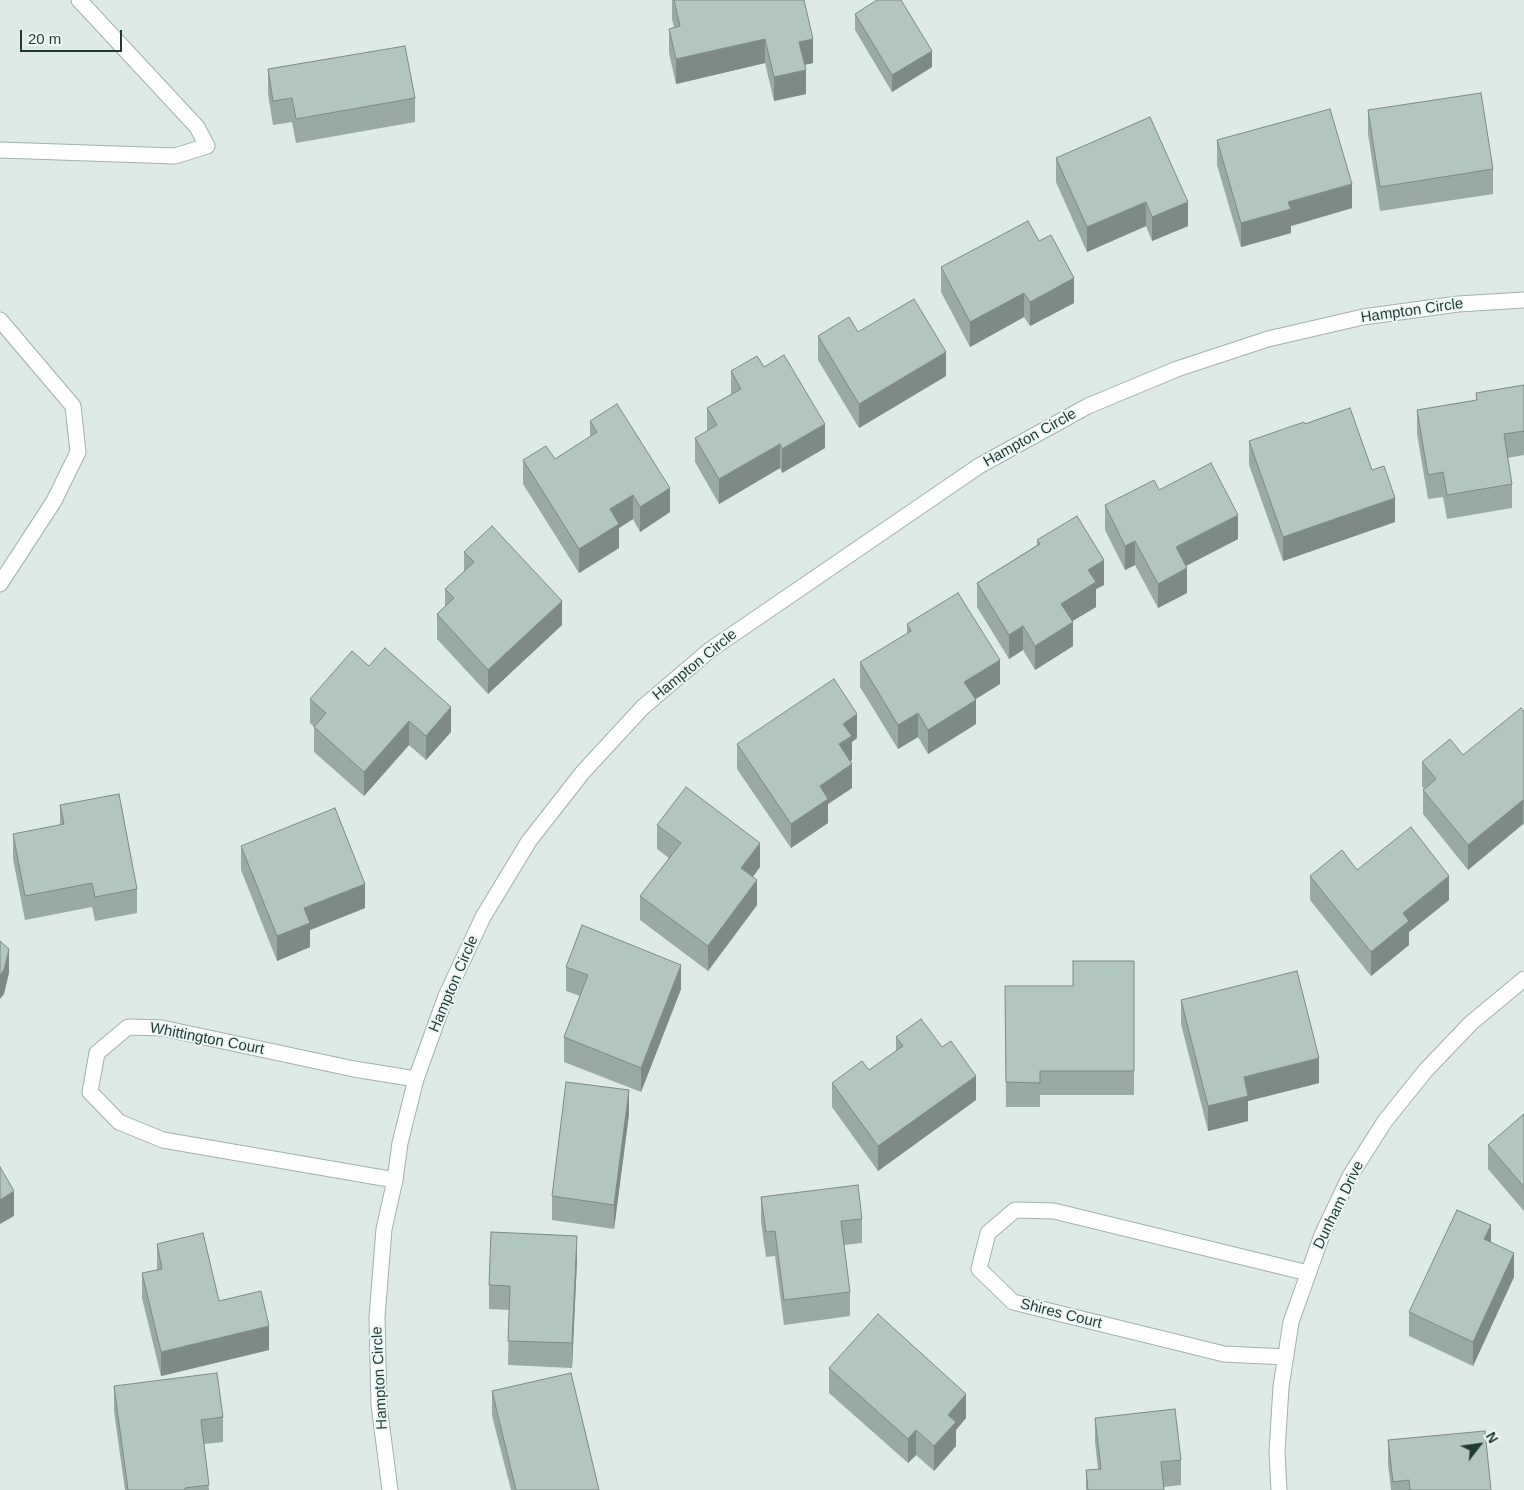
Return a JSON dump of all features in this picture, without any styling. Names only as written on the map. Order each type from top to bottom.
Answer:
[{"type":"street","points":[[0,150],[175,156],[207,146],[198,127],[78,0]]},
{"type":"street","name":"Hampton Circle","points":[[390,1490],[379,1405],[377,1317],[384,1229],[395,1180],[400,1143],[416,1079],[446,996],[479,926],[529,841],[583,772],[636,714],[710,650],[979,466],[1088,406],[1177,369],[1268,339],[1363,317],[1458,304],[1524,300]]},
{"type":"street","points":[[0,320],[73,406],[78,452],[54,501],[0,584]]},
{"type":"street","name":"Dunham Drive","points":[[1279,1490],[1277,1452],[1281,1387],[1291,1322],[1322,1235],[1350,1176],[1385,1121],[1426,1070],[1471,1023],[1524,979]]},
{"type":"street","name":"Whittington Court","points":[[395,1180],[163,1140],[119,1122],[90,1092],[97,1053],[128,1027],[162,1028],[354,1070],[416,1079]]},
{"type":"street","name":"Shires Court","points":[[1286,1357],[1224,1354],[1013,1302],[979,1269],[988,1233],[1015,1210],[1054,1211],[1308,1273]]},
{"type":"building","points":[[674,0],[804,0],[813,39],[799,42],[806,70],[774,77],[765,39],[676,59],[669,29],[680,26]]},
{"type":"building","points":[[877,0],[901,0],[932,51],[892,75],[855,14]]},
{"type":"building","points":[[405,46],[415,98],[296,119],[292,98],[273,101],[268,69]]},
{"type":"building","points":[[1481,93],[1493,169],[1380,187],[1368,110]]},
{"type":"building","points":[[1330,109],[1352,184],[1288,202],[1291,209],[1241,223],[1217,140]]},
{"type":"building","points":[[1150,117],[1188,202],[1152,217],[1146,202],[1087,227],[1056,158]]},
{"type":"building","points":[[1028,221],[1039,241],[1051,235],[1074,278],[1030,302],[1024,293],[970,322],[941,267]]},
{"type":"building","points":[[914,299],[946,352],[859,404],[818,336],[849,317],[858,332]]},
{"type":"building","points":[[784,355],[825,424],[782,449],[780,444],[719,479],[695,438],[717,425],[707,408],[741,389],[731,371],[757,356],[764,367]]},
{"type":"building","points":[[1524,385],[1524,431],[1504,434],[1512,484],[1447,495],[1443,472],[1428,475],[1417,410],[1477,400],[1476,393]]},
{"type":"building","points":[[617,404],[670,488],[640,507],[633,495],[610,509],[619,524],[579,549],[523,460],[546,446],[555,459],[597,432],[590,421]]},
{"type":"building","points":[[1350,408],[1372,470],[1384,466],[1395,498],[1283,537],[1249,441]]},
{"type":"building","points":[[1211,463],[1238,515],[1176,547],[1187,568],[1158,584],[1135,541],[1125,546],[1105,505],[1154,480],[1159,490]]},
{"type":"building","points":[[1077,516],[1104,560],[1088,570],[1096,582],[1061,604],[1073,622],[1035,646],[1023,626],[1009,635],[977,583],[1040,544],[1037,540]]},
{"type":"building","points":[[492,526],[562,601],[488,670],[437,614],[454,598],[445,589],[474,562],[464,552]]},
{"type":"building","points":[[958,593],[1000,660],[964,682],[976,700],[928,730],[918,713],[898,725],[860,662],[911,631],[907,624]]},
{"type":"building","points":[[385,648],[451,707],[426,736],[409,721],[364,772],[314,727],[326,713],[310,699],[352,651],[369,666]]},
{"type":"building","points":[[834,679],[857,714],[843,724],[852,736],[839,744],[852,764],[820,786],[828,799],[791,824],[737,744]]},
{"type":"building","points":[[1521,708],[1524,711],[1524,801],[1468,845],[1423,790],[1436,779],[1422,762],[1450,739],[1463,755]]},
{"type":"building","points":[[686,787],[760,843],[741,868],[757,880],[708,946],[640,896],[681,843],[657,825]]},
{"type":"building","points":[[119,794],[137,889],[95,897],[92,883],[25,896],[13,834],[64,824],[60,805]]},
{"type":"building","points":[[335,808],[365,884],[304,908],[310,923],[277,936],[241,846]]},
{"type":"building","points":[[1411,827],[1449,876],[1403,913],[1409,921],[1371,952],[1310,876],[1342,850],[1357,870]]},
{"type":"building","points":[[582,925],[681,965],[641,1068],[564,1037],[588,975],[566,967]]},
{"type":"building","points":[[0,941],[9,949],[4,970],[0,975]]},
{"type":"building","points":[[1073,961],[1134,961],[1134,1071],[1040,1071],[1040,1083],[1006,1082],[1005,986],[1073,986]]},
{"type":"building","points":[[1297,971],[1319,1058],[1244,1077],[1248,1096],[1208,1106],[1181,1000]]},
{"type":"building","points":[[921,1019],[942,1047],[951,1041],[976,1076],[878,1146],[832,1083],[862,1061],[869,1070],[903,1046],[896,1037]]},
{"type":"building","points":[[566,1082],[629,1090],[614,1205],[552,1196]]},
{"type":"building","points":[[1524,1114],[1524,1187],[1488,1145]]},
{"type":"building","points":[[0,1167],[14,1191],[0,1200]]},
{"type":"building","points":[[858,1185],[862,1219],[841,1221],[850,1292],[784,1300],[775,1231],[766,1232],[761,1197]]},
{"type":"building","points":[[1457,1210],[1491,1225],[1484,1239],[1514,1253],[1473,1342],[1409,1312]]},
{"type":"building","points":[[491,1232],[577,1236],[572,1343],[508,1341],[510,1286],[489,1285]]},
{"type":"building","points":[[203,1233],[219,1301],[261,1291],[269,1326],[161,1352],[142,1273],[162,1269],[157,1244]]},
{"type":"building","points":[[878,1314],[966,1394],[948,1415],[956,1422],[934,1446],[916,1430],[908,1439],[829,1368]]},
{"type":"building","points":[[217,1373],[223,1417],[201,1420],[209,1485],[185,1488],[185,1490],[128,1490],[114,1386]]},
{"type":"building","points":[[571,1373],[599,1490],[516,1490],[492,1391]]},
{"type":"building","points":[[1175,1409],[1181,1460],[1161,1462],[1164,1490],[1088,1490],[1086,1470],[1101,1469],[1095,1418]]},
{"type":"building","points":[[1485,1431],[1491,1490],[1410,1490],[1409,1480],[1393,1482],[1388,1440]]}]
